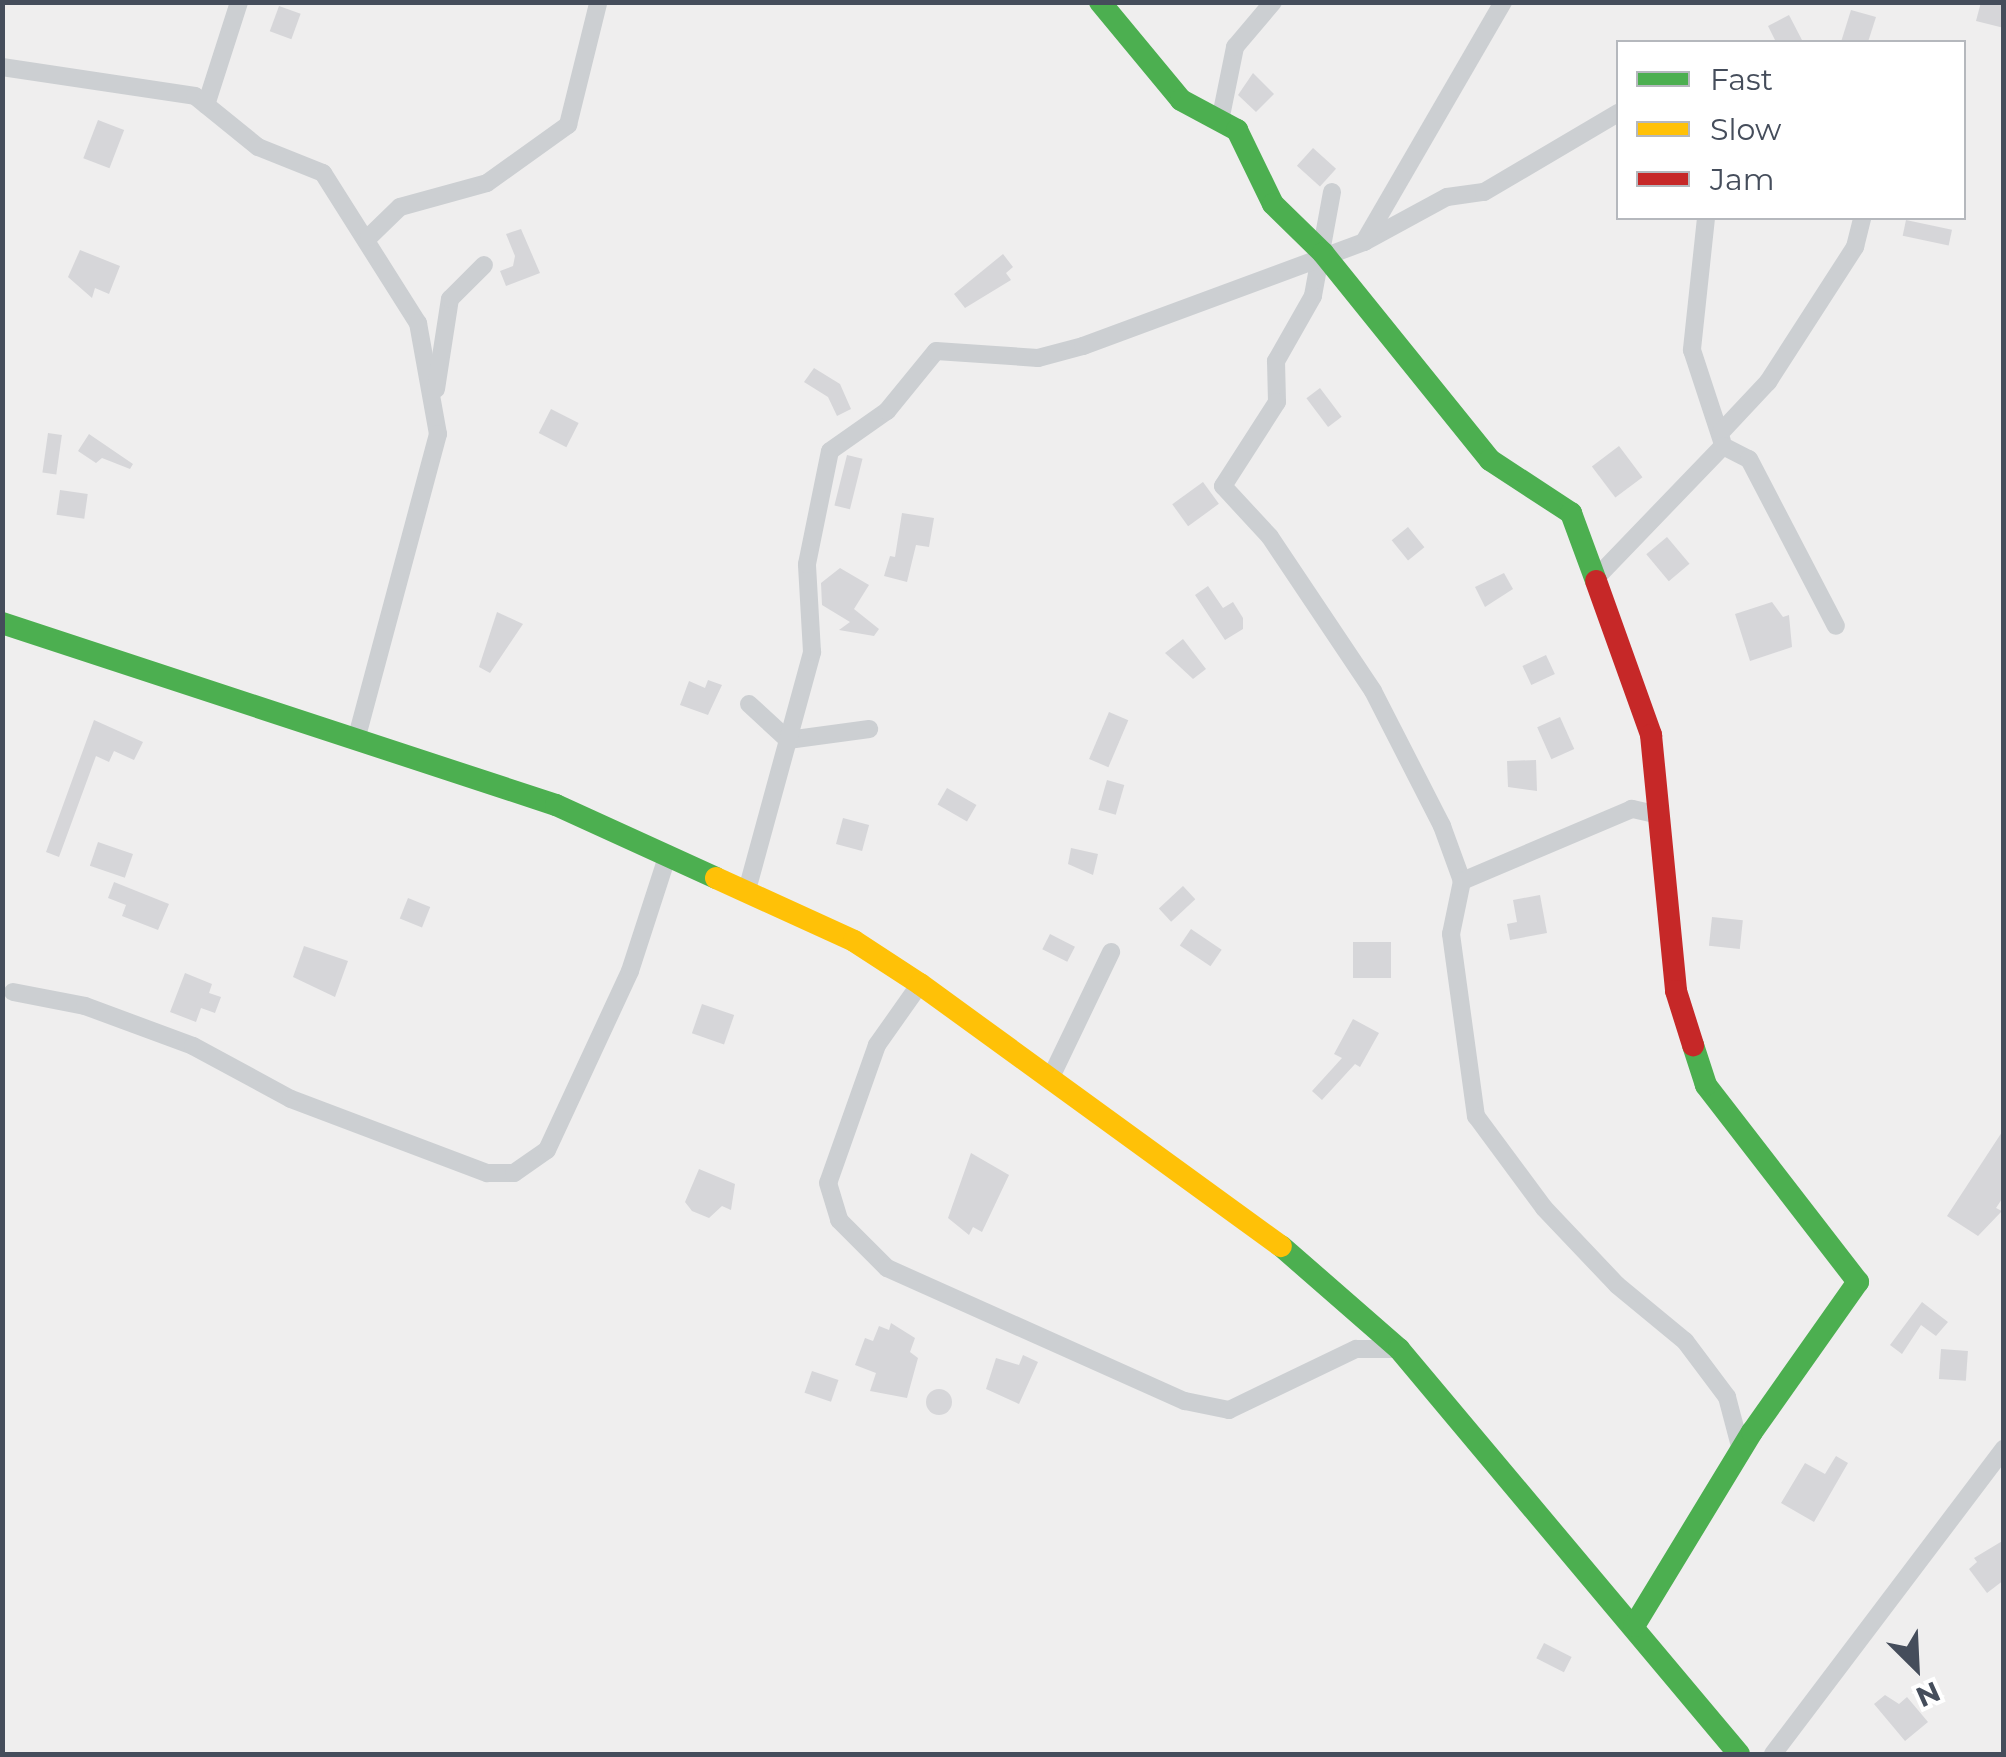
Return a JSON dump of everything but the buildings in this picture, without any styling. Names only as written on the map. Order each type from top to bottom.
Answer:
[{"type":"street","points":[[206,105],[239,2]]},
{"type":"street","points":[[1100,2],[1180,100],[1237,130],[1273,204],[1323,253],[1490,460],[1571,513],[1651,735],[1676,991],[1706,1086],[1858,1282],[1741,1450],[1634,1626]]},
{"type":"street","points":[[1220,121],[1235,47],[1273,2]]},
{"type":"street","points":[[1364,242],[1502,2]]},
{"type":"street","points":[[369,238],[400,207],[487,182],[568,125],[598,4]]},
{"type":"street","points":[[2,68],[195,96],[258,147],[323,172],[369,238],[418,323],[438,434],[356,740]]},
{"type":"street","points":[[746,890],[812,652],[804,593],[820,477],[830,451],[886,411],[936,351],[1038,358],[1083,346],[1323,253],[1364,242],[1447,197],[1484,192],[1616,114]]},
{"type":"street","points":[[1332,192],[1323,253],[1306,311],[1276,362],[1277,402],[1223,486],[1270,536],[1373,691],[1442,826],[1462,881],[1452,934],[1476,1116],[1544,1208],[1617,1285],[1685,1341],[1727,1397],[1741,1450]]},
{"type":"street","points":[[1706,220],[1692,350],[1722,439],[1749,458],[1836,626]]},
{"type":"street","points":[[1595,579],[1722,439],[1768,382],[1855,247],[1862,220]]},
{"type":"street","points":[[434,407],[450,298],[484,265]]},
{"type":"street","points":[[2,624],[556,805],[854,941],[1259,1226],[1399,1349],[1739,1754]]},
{"type":"street","points":[[749,704],[788,740]]},
{"type":"street","points":[[788,740],[869,729]]},
{"type":"street","points":[[1462,881],[1632,808],[1659,814]]},
{"type":"street","points":[[13,992],[85,1006],[193,1046],[292,1099],[486,1173],[514,1173],[548,1150],[630,972],[668,854]]},
{"type":"street","points":[[1050,1079],[1110,952]]},
{"type":"street","points":[[920,984],[877,1045],[828,1183],[838,1220],[887,1268],[1185,1401],[1228,1410],[1356,1349],[1399,1349]]},
{"type":"street","points":[[1773,1754],[2004,1449]]},
{"type":"traffic: fast","points":[[1100,2],[1181,100],[1237,130],[1273,204],[1323,253],[1490,460],[1571,513],[1596,581]]},
{"type":"traffic: fast","points":[[2,623],[556,805],[716,878]]},
{"type":"traffic: fast","points":[[1634,1626],[1752,1432],[1858,1282],[1706,1085],[1693,1045]]},
{"type":"traffic: fast","points":[[1281,1246],[1399,1349],[1739,1754]]},
{"type":"traffic: slow","points":[[716,878],[854,941],[920,984],[1281,1246]]},
{"type":"traffic: jam","points":[[1596,581],[1651,735],[1676,991],[1693,1045]]}]
